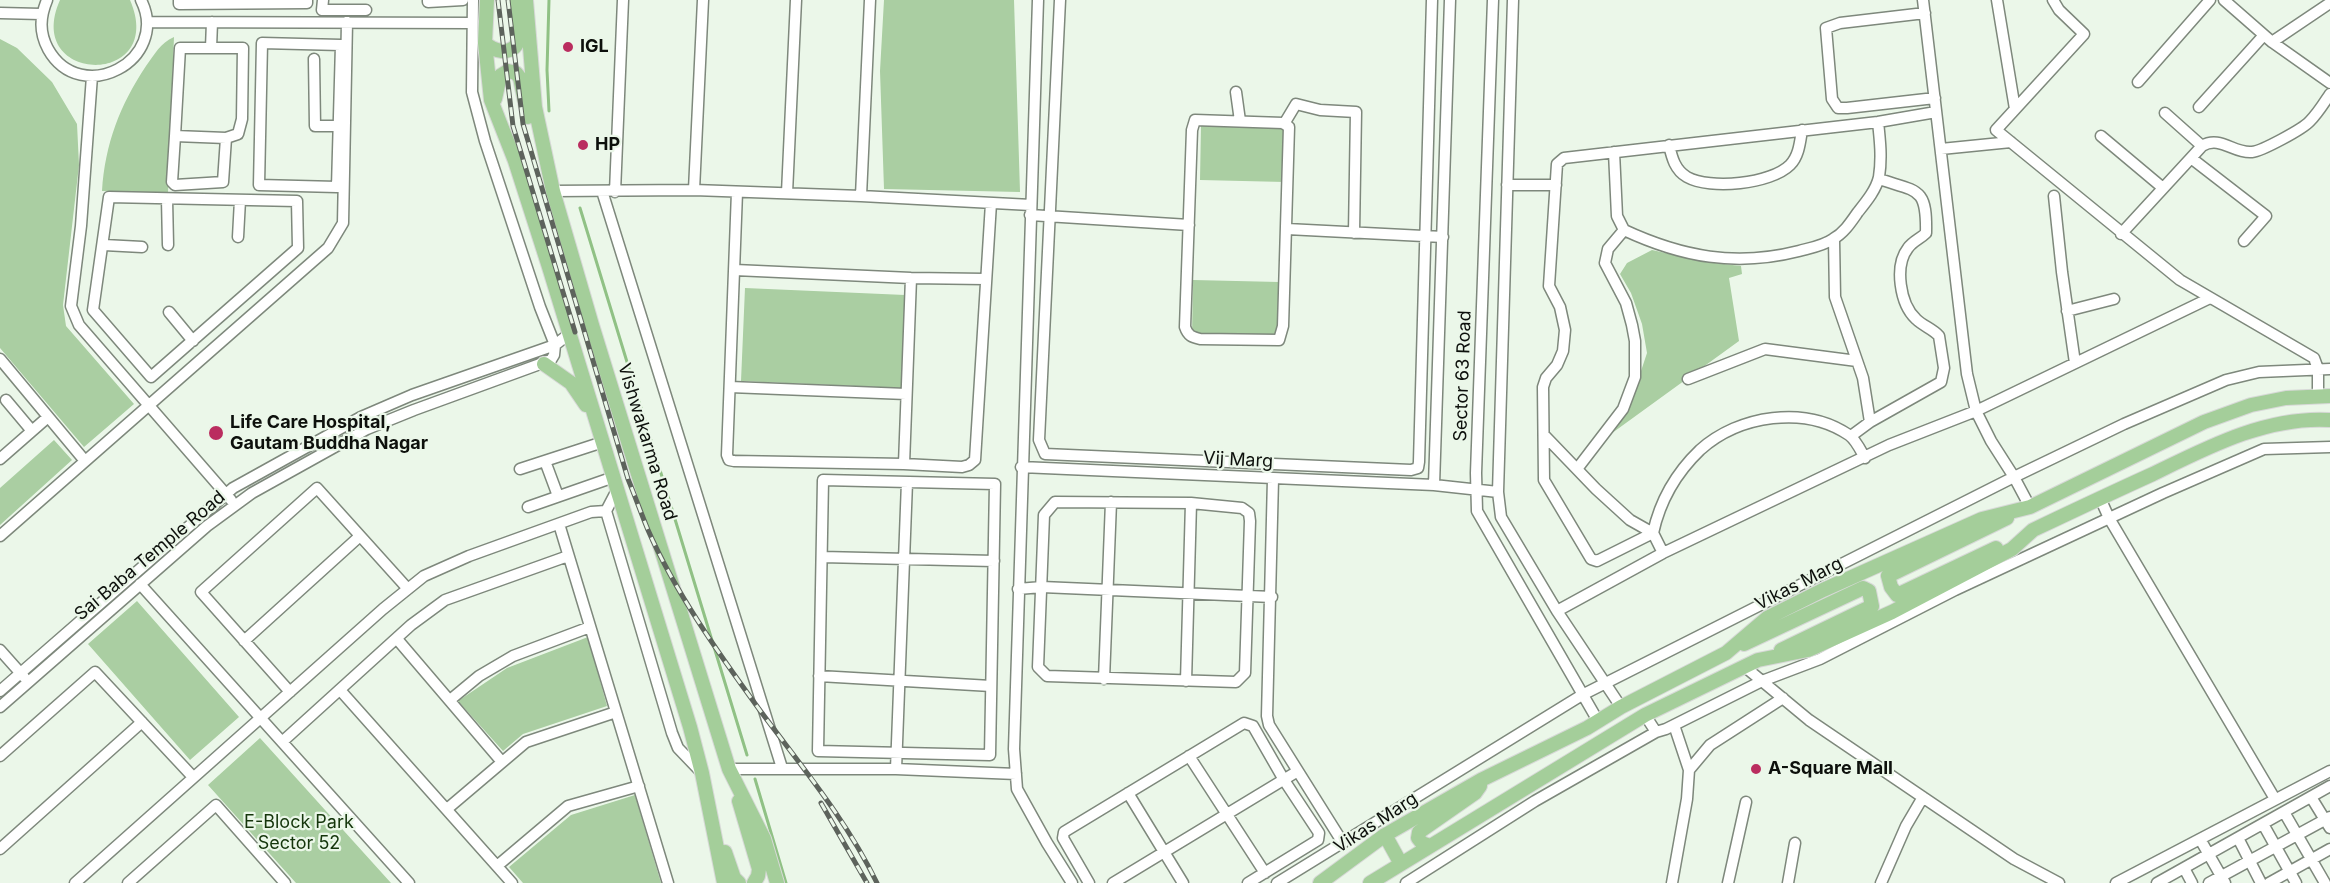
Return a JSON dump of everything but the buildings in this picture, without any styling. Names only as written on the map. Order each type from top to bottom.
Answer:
[{"type":"main road","points":[[487,0],[485,43],[492,103],[515,161],[599,428],[702,773],[724,883]]},
{"type":"main road","points":[[485,43],[489,47],[502,51],[512,50],[517,46],[519,35],[514,0]]},
{"type":"main road","name":"Vishwakarma Road","points":[[526,0],[535,107],[554,191],[591,325],[732,775],[764,839],[777,883]]},
{"type":"main road","points":[[492,103],[500,76],[508,71],[516,73],[520,78],[528,118],[539,125]]},
{"type":"main road","points":[[544,364],[561,375],[578,391],[599,428]]},
{"type":"main road","name":"Vikas Marg","points":[[1320,883],[1385,835],[1481,780],[1726,653],[1767,618],[1823,590],[1982,519],[2030,507],[2204,422],[2251,405],[2286,398],[2324,396]]},
{"type":"main road","points":[[2030,507],[1888,576],[1891,587],[1897,595],[2213,445],[2257,429],[2292,421],[2330,420]]},
{"type":"main road","points":[[1758,660],[1808,650],[1892,612],[2012,549],[2033,530]]},
{"type":"main road","points":[[1370,883],[1645,715],[1872,606],[1869,591],[1863,588],[1726,653]]},
{"type":"main road","points":[[732,775],[745,828],[759,869],[754,883]]},
{"type":"main road","points":[[1430,846],[1422,843],[1418,838],[1419,832],[1475,794],[1481,780]]},
{"type":"main road","points":[[712,824],[724,848],[734,878],[739,883]]},
{"type":"main road","points":[[1385,835],[1401,864]]},
{"type":"street","points":[[47,0],[41,14],[42,38],[54,58],[68,70],[92,76],[119,70],[134,58],[145,37],[147,22],[141,0]]},
{"type":"street","points":[[179,0],[179,4],[248,1],[307,3],[307,0]]},
{"type":"street","points":[[323,0],[322,10],[366,5],[366,22]]},
{"type":"street","points":[[428,0],[428,2],[463,0]]},
{"type":"street","points":[[473,0],[472,92],[485,141],[540,307],[555,345]]},
{"type":"street","points":[[615,192],[623,0]]},
{"type":"street","points":[[694,190],[703,0]]},
{"type":"street","points":[[787,194],[796,0]]},
{"type":"street","points":[[861,196],[870,0]]},
{"type":"street","points":[[1038,0],[1014,749],[1017,789],[1072,883]]},
{"type":"street","points":[[1060,0],[1039,440],[1045,454],[1411,470],[1418,468],[1432,0]]},
{"type":"street","points":[[1434,485],[1450,0]]},
{"type":"street","name":"Sector 63 Road","points":[[1493,0],[1477,511],[1598,721]]},
{"type":"street","points":[[1513,0],[1498,492],[1501,517],[1557,611],[1621,707]]},
{"type":"street","points":[[1923,0],[1967,374],[1976,411],[2030,507]]},
{"type":"street","points":[[1997,0],[2015,109]]},
{"type":"street","points":[[2053,0],[2059,10],[2084,34],[1996,130],[2180,280],[2314,358],[2324,396]]},
{"type":"street","points":[[2138,82],[2210,0]]},
{"type":"street","points":[[2224,0],[2268,38],[2330,83]]},
{"type":"street","points":[[248,1],[248,22]]},
{"type":"street","points":[[2199,107],[2268,38],[2330,3]]},
{"type":"street","points":[[0,12],[41,14]]},
{"type":"street","points":[[1925,13],[1840,23],[1826,28],[1832,99],[1838,108],[1847,108],[1935,98]]},
{"type":"street","points":[[147,22],[472,22]]},
{"type":"street","points":[[211,48],[212,22]]},
{"type":"street","points":[[298,44],[300,22]]},
{"type":"street","points":[[0,536],[328,248],[343,222],[347,22]]},
{"type":"street","points":[[262,43],[341,45],[339,126],[337,187],[259,185],[262,43]]},
{"type":"street","points":[[175,136],[226,138],[238,134],[242,119],[243,48],[180,48],[172,182],[175,185],[223,182],[226,138]]},
{"type":"street","points":[[314,59],[315,126],[339,126]]},
{"type":"street","points":[[92,76],[81,226],[71,306],[79,325],[236,505]]},
{"type":"street","points":[[1236,92],[1240,121]]},
{"type":"street","points":[[2121,234],[2202,146],[2208,142],[2216,142],[2250,153],[2259,150],[2309,123],[2330,94]]},
{"type":"street","points":[[1284,124],[1296,104],[1320,110],[1356,112],[1354,233]]},
{"type":"street","points":[[1653,533],[1608,557],[1597,561],[1591,559],[1544,480],[1543,387],[1563,351],[1565,330],[1560,307],[1549,286],[1557,164],[1563,158],[1878,122],[1936,112]]},
{"type":"street","points":[[2164,113],[2202,146]]},
{"type":"street","points":[[1202,120],[1284,124],[1289,130],[1282,337],[1274,340],[1200,339],[1190,336],[1185,327],[1193,123],[1202,120]]},
{"type":"street","points":[[1614,152],[1617,216],[1624,230],[1655,244],[1703,256],[1757,260],[1820,246],[1834,239],[1845,229],[1868,200],[1879,179],[1881,151],[1878,122]]},
{"type":"street","points":[[1669,145],[1672,159],[1687,177],[1712,184],[1733,184],[1769,176],[1790,165],[1796,155],[1802,130]]},
{"type":"street","points":[[2101,136],[2163,188]]},
{"type":"street","points":[[1941,149],[2011,142]]},
{"type":"street","points":[[2191,158],[2266,216],[2244,241]]},
{"type":"street","points":[[1851,436],[1870,422],[1941,382],[1944,368],[1939,336],[1916,319],[1907,307],[1900,276],[1903,256],[1908,248],[1926,233],[1925,206],[1922,196],[1917,192],[1879,179]]},
{"type":"street","points":[[1507,185],[1556,185]]},
{"type":"street","points":[[554,191],[694,190],[861,196],[991,203],[1031,210],[1050,218],[1189,225]]},
{"type":"street","points":[[602,191],[782,768]]},
{"type":"street","points":[[737,192],[729,460],[962,467],[975,460],[991,203]]},
{"type":"street","points":[[2054,196],[2075,363]]},
{"type":"street","points":[[109,197],[167,199],[297,201],[298,248],[152,377],[93,310],[109,197]]},
{"type":"street","points":[[167,199],[168,245]]},
{"type":"street","points":[[238,237],[240,200]]},
{"type":"street","points":[[1287,229],[1443,237]]},
{"type":"street","points":[[1577,469],[1623,409],[1635,377],[1635,341],[1632,325],[1626,303],[1605,263],[1608,249],[1624,230]]},
{"type":"street","points":[[1834,239],[1835,297],[1863,378],[1870,422]]},
{"type":"street","points":[[104,245],[142,248]]},
{"type":"street","points":[[735,270],[985,279]]},
{"type":"street","points":[[904,464],[911,278]]},
{"type":"street","points":[[1557,611],[1663,553],[1889,445],[1976,411],[2210,298]]},
{"type":"street","points":[[2067,311],[2114,299]]},
{"type":"street","points":[[169,312],[193,340]]},
{"type":"street","points":[[97,346],[113,333]]},
{"type":"street","name":"Sai Baba Temple Road","points":[[0,691],[233,488],[361,417],[412,395],[555,345],[568,334]]},
{"type":"street","name":"Sai Baba Temple Road","points":[[0,707],[207,526],[252,493],[367,429],[435,402],[544,364],[554,356],[555,345]]},
{"type":"street","points":[[1688,379],[1766,349],[1857,361]]},
{"type":"street","points":[[0,359],[4,373],[48,417],[85,461]]},
{"type":"street","points":[[1277,883],[1582,695],[2014,477],[2124,424],[2226,380],[2259,372],[2330,369]]},
{"type":"street","points":[[730,387],[906,394]]},
{"type":"street","points":[[6,400],[32,431]]},
{"type":"street","points":[[0,459],[48,417]]},
{"type":"street","points":[[1653,533],[1657,514],[1667,490],[1700,450],[1721,435],[1744,424],[1773,418],[1804,417],[1825,423],[1851,436],[1865,458]]},
{"type":"street","points":[[1544,435],[1630,520],[1653,533],[1663,553]]},
{"type":"street","points":[[520,469],[603,442]]},
{"type":"street","points":[[1406,883],[1535,801],[1656,732],[1762,681],[1820,658],[1955,590],[2264,449],[2330,447]]},
{"type":"street","points":[[545,461],[558,496]]},
{"type":"street","name":"Vij Marg","points":[[1022,467],[1434,485],[1498,492]]},
{"type":"street","points":[[1273,479],[1272,597],[1267,716],[1269,725],[1343,843]]},
{"type":"street","points":[[823,480],[907,482],[995,484],[990,755],[818,751],[823,480]]},
{"type":"street","points":[[896,769],[907,482]]},
{"type":"street","points":[[528,507],[558,496],[615,483]]},
{"type":"street","points":[[615,483],[606,511],[672,733],[678,748],[702,773]]},
{"type":"street","points":[[290,692],[201,592],[317,488],[408,589]]},
{"type":"street","points":[[2100,498],[2109,518],[2275,799]]},
{"type":"street","points":[[1055,502],[1191,503],[1242,507],[1249,513],[1245,673],[1236,682],[1047,676],[1038,667],[1044,515],[1055,502]]},
{"type":"street","points":[[1104,679],[1111,502]]},
{"type":"street","points":[[1186,681],[1191,503]]},
{"type":"street","points":[[75,883],[424,576],[468,556],[591,512],[606,511]]},
{"type":"street","points":[[559,524],[668,883]]},
{"type":"street","points":[[244,641],[360,536]]},
{"type":"street","points":[[282,742],[397,639],[445,600],[568,556]]},
{"type":"street","points":[[822,557],[993,561]]},
{"type":"street","points":[[140,584],[409,883]]},
{"type":"street","points":[[1018,590],[1042,587],[1272,597]]},
{"type":"street","points":[[450,700],[479,676],[513,656],[590,627]]},
{"type":"street","points":[[397,639],[502,762]]},
{"type":"street","points":[[0,650],[28,682]]},
{"type":"street","points":[[1745,667],[1809,720],[2014,859],[2059,883]]},
{"type":"street","points":[[0,756],[95,672],[193,777]]},
{"type":"street","points":[[819,676],[991,686]]},
{"type":"street","points":[[340,690],[512,883]]},
{"type":"street","points":[[1689,770],[1710,744],[1783,698]]},
{"type":"street","points":[[447,809],[526,742],[616,712]]},
{"type":"street","points":[[1645,715],[1656,732]]},
{"type":"street","points":[[0,849],[142,722]]},
{"type":"street","points":[[1089,883],[1063,838],[1064,832],[1244,723],[1253,726],[1284,780],[1319,832],[1318,840],[1248,883]]},
{"type":"street","points":[[1672,883],[1687,799],[1689,770],[1674,725]]},
{"type":"street","points":[[1189,756],[1265,873]]},
{"type":"street","points":[[732,775],[782,768],[896,769],[1016,774]]},
{"type":"street","points":[[1113,883],[1298,771]]},
{"type":"street","points":[[2116,883],[2330,771]]},
{"type":"street","points":[[497,866],[568,806],[639,786]]},
{"type":"street","points":[[2157,883],[2330,786]]},
{"type":"street","points":[[1128,793],[1183,883]]},
{"type":"street","points":[[1881,883],[1905,826],[1923,797]]},
{"type":"street","points":[[2209,883],[2224,880],[2250,861],[2328,822],[2311,797]]},
{"type":"street","points":[[1728,883],[1746,802]]},
{"type":"street","points":[[128,883],[216,805],[285,883]]},
{"type":"street","points":[[2284,812],[2325,883],[2330,879]]},
{"type":"street","points":[[2263,824],[2296,883]]},
{"type":"street","points":[[2238,838],[2261,883]]},
{"type":"street","points":[[2200,839],[2224,880]]},
{"type":"street","points":[[1788,883],[1795,843]]},
{"type":"street","points":[[2269,883],[2330,849]]},
{"type":"street","points":[[2184,868],[2193,883]]},
{"type":"green space","points":[[60,0],[130,0],[136,29],[130,49],[115,61],[95,65],[75,61],[60,48],[54,28]]},
{"type":"green space","points":[[884,0],[1014,0],[1020,192],[884,189],[880,71]]},
{"type":"green space","points":[[174,37],[168,193],[102,191],[106,157],[121,110],[155,53],[165,42]]},
{"type":"green space","points":[[0,39],[17,48],[52,82],[77,124],[79,165],[63,305],[66,326],[134,404],[84,447],[0,348]]},
{"type":"green space","points":[[1201,125],[1286,127],[1285,182],[1200,180]]},
{"type":"green space","points":[[1652,250],[1706,262],[1741,266],[1742,274],[1729,278],[1739,341],[1608,436],[1630,404],[1647,353],[1642,324],[1631,293],[1620,274],[1627,263]]},
{"type":"green space","points":[[1193,280],[1279,282],[1277,337],[1192,335]]},
{"type":"green space","points":[[745,288],[905,295],[901,388],[741,381]]},
{"type":"green space","points":[[54,440],[72,460],[0,525],[0,488]]},
{"type":"green space","points":[[137,601],[239,717],[190,760],[88,644]]},
{"type":"green space","points":[[588,637],[607,706],[523,734],[503,751],[458,701],[507,668]]},
{"type":"green space","name":"E-Block Park Sector 52","points":[[260,738],[391,883],[296,883],[208,785]]},
{"type":"green space","points":[[635,795],[661,883],[523,883],[509,867],[571,815]]},
{"type":"waterway","points":[[549,0],[547,70],[549,111]]},
{"type":"waterway","points":[[580,208],[747,755]]},
{"type":"waterway","points":[[755,779],[786,883]]},
{"type":"railway","points":[[498,0],[513,126],[575,332]]},
{"type":"railway","points":[[508,0],[523,124],[628,479],[648,530],[671,576],[713,645],[837,815],[865,859],[877,883]]},
{"type":"railway","points":[[821,803],[867,883]]},
{"type":"place","name":"IGL","points":[[568,47]]},
{"type":"place","name":"HP","points":[[583,145]]},
{"type":"place","name":"Life Care Hospital, Gautam Buddha Nagar","points":[[216,433]]},
{"type":"place","name":"A-Square Mall","points":[[1756,769]]}]
